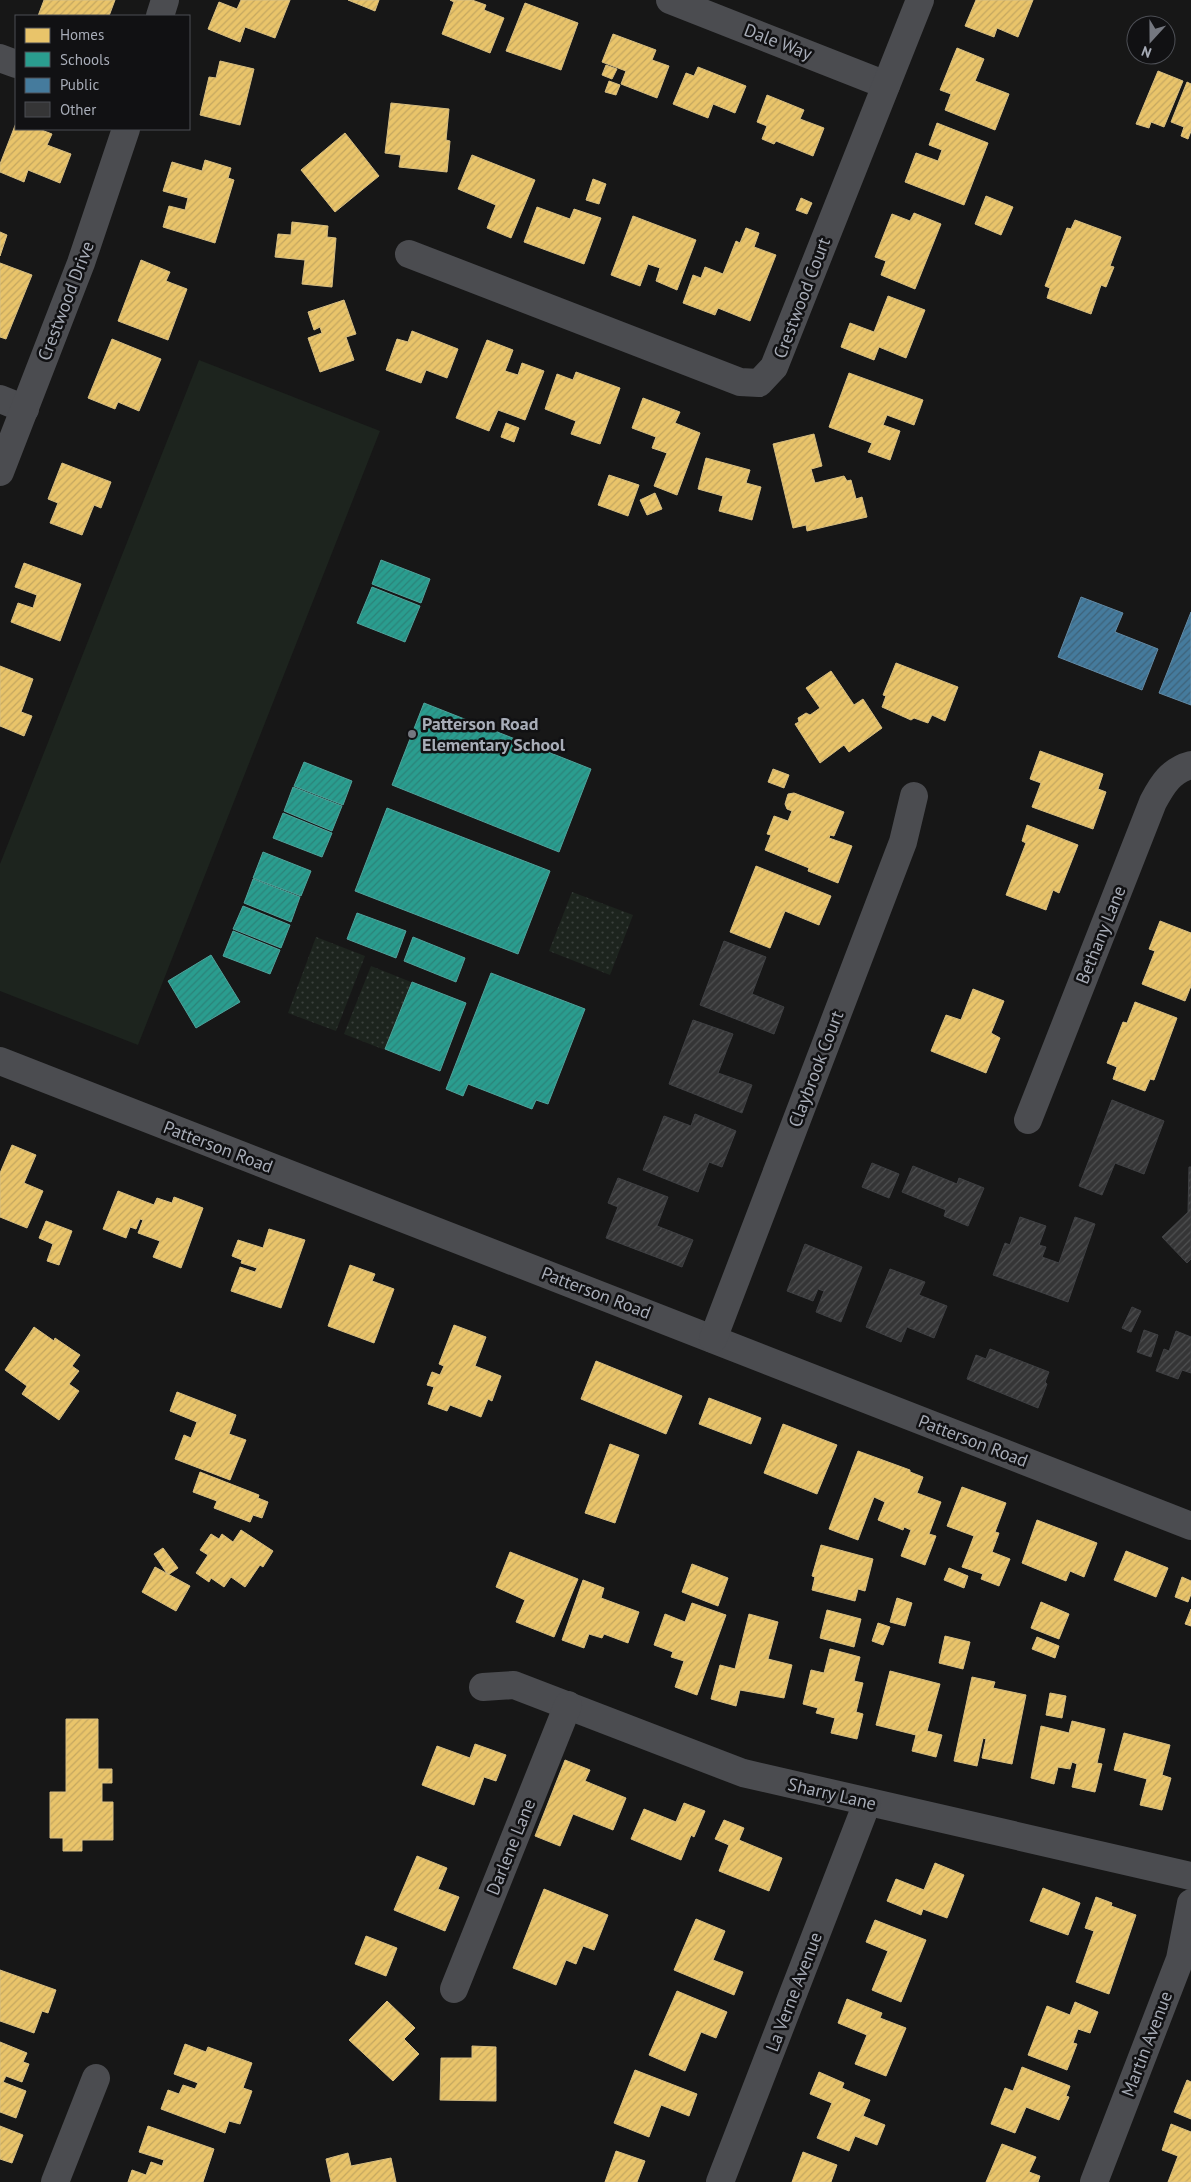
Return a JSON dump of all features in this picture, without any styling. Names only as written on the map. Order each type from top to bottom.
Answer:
[{"type":"street","points":[[160,15],[165,0]]},
{"type":"street","name":"Dale Way","points":[[670,0],[886,85]]},
{"type":"street","name":"Crestwood Court","points":[[410,254],[740,382],[759,383],[774,367],[920,0]]},
{"type":"street","points":[[0,58],[15,64]]},
{"type":"street","name":"Crestwood Drive","points":[[0,472],[12,404],[81,263],[126,130]]},
{"type":"street","name":"Bethany Lane","points":[[1028,1120],[1153,802],[1165,781],[1183,767],[1191,765]]},
{"type":"street","name":"Claybrook Court","points":[[713,1339],[903,842],[914,796]]},
{"type":"street","name":"Patterson Road","points":[[0,1061],[1191,1526]]},
{"type":"street","name":"Sharry Lane","points":[[483,1686],[514,1685],[743,1773],[1191,1876]]},
{"type":"street","name":"Darlene Lane","points":[[454,1989],[568,1705]]},
{"type":"street","name":"La Verne Avenue","points":[[720,2182],[867,1803]]},
{"type":"street","name":"Martin Avenue","points":[[1094,2182],[1180,1959],[1191,1903]]},
{"type":"street","points":[[55,2182],[96,2078]]},
{"type":"shaded area","points":[[199,360],[380,431],[138,1045],[0,991],[0,864]]},
{"type":"shaded area","points":[[572,892],[633,915],[610,975],[549,951]]},
{"type":"shaded area","points":[[316,937],[365,956],[336,1031],[288,1013]]},
{"type":"shaded area","points":[[371,966],[411,982],[385,1050],[344,1034]]},
{"type":"building: Homes","points":[[44,0],[115,0],[109,15],[38,15]]},
{"type":"building: Homes","points":[[241,0],[290,0],[275,38],[245,27],[240,42],[208,29],[219,2],[237,9]]},
{"type":"building: Homes","points":[[348,0],[379,0],[375,11]]},
{"type":"building: Homes","points":[[450,0],[472,0],[486,5],[484,10],[504,18],[490,53],[442,34],[454,2]]},
{"type":"building: Homes","points":[[976,0],[1033,0],[1018,37],[997,28],[994,37],[965,26]]},
{"type":"building: Homes","points":[[525,3],[578,23],[561,70],[506,51]]},
{"type":"building: Homes","points":[[613,34],[656,50],[652,60],[669,66],[657,98],[621,84],[626,71],[602,62]]},
{"type":"building: Homes","points":[[957,48],[984,59],[975,81],[1009,94],[995,130],[945,110],[951,94],[940,90]]},
{"type":"building: Homes","points":[[220,61],[254,69],[240,125],[200,115],[209,77],[216,78]]},
{"type":"building: Homes","points":[[606,65],[617,69],[612,79],[602,75]]},
{"type":"building: Homes","points":[[698,67],[746,86],[735,113],[713,104],[708,118],[673,104],[686,73],[694,76]]},
{"type":"building: Homes","points":[[1158,71],[1183,81],[1164,127],[1151,122],[1149,128],[1136,124]]},
{"type":"building: Homes","points":[[609,81],[620,85],[616,95],[605,92]]},
{"type":"building: Homes","points":[[1187,82],[1191,84],[1191,131],[1188,139],[1181,136],[1184,127],[1171,122]]},
{"type":"building: Homes","points":[[767,95],[804,110],[800,119],[824,128],[813,156],[776,141],[774,144],[762,139],[767,126],[757,122]]},
{"type":"building: Homes","points":[[391,103],[449,109],[446,140],[450,141],[447,172],[399,167],[401,155],[385,153]]},
{"type":"building: Homes","points":[[937,123],[988,143],[964,205],[905,182],[916,153],[938,161],[942,150],[929,145]]},
{"type":"building: Homes","points":[[15,126],[15,130],[42,130],[52,134],[47,145],[71,154],[60,183],[28,170],[24,182],[0,172],[0,164]]},
{"type":"building: Homes","points":[[345,133],[379,176],[335,212],[301,170]]},
{"type":"building: Homes","points":[[472,155],[535,180],[511,238],[487,228],[496,205],[458,189]]},
{"type":"building: Homes","points":[[205,160],[231,168],[228,178],[234,180],[215,243],[163,227],[169,206],[185,210],[188,198],[163,191],[172,162],[202,171]]},
{"type":"building: Homes","points":[[593,179],[606,184],[599,204],[586,200]]},
{"type":"building: Homes","points":[[986,196],[1013,207],[1001,235],[975,224]]},
{"type":"building: Homes","points":[[801,198],[812,203],[807,214],[796,210]]},
{"type":"building: Homes","points":[[537,207],[570,219],[574,209],[601,218],[584,264],[524,242]]},
{"type":"building: Homes","points":[[914,213],[941,224],[915,289],[881,275],[886,261],[875,257],[892,214],[910,221]]},
{"type":"building: Homes","points":[[633,216],[696,240],[677,290],[656,281],[660,268],[648,264],[640,286],[611,275]]},
{"type":"building: Homes","points":[[1075,220],[1121,237],[1110,266],[1114,267],[1106,287],[1101,285],[1091,314],[1047,298],[1050,288],[1045,286],[1067,228],[1071,229]]},
{"type":"building: Homes","points":[[292,222],[328,226],[327,237],[336,238],[332,287],[302,284],[305,260],[275,257],[278,234],[291,235]]},
{"type":"building: Homes","points":[[746,228],[759,233],[754,247],[776,255],[750,321],[718,308],[715,315],[683,303],[693,275],[701,278],[705,267],[723,274],[736,241],[740,243]]},
{"type":"building: Homes","points":[[0,232],[7,235],[0,256]]},
{"type":"building: Homes","points":[[141,260],[170,272],[166,281],[187,289],[168,340],[118,321]]},
{"type":"building: Homes","points":[[0,263],[32,275],[6,339],[0,337]]},
{"type":"building: Homes","points":[[888,296],[925,310],[906,358],[879,347],[874,360],[841,347],[850,323],[874,332]]},
{"type":"building: Homes","points":[[344,300],[356,334],[346,337],[354,360],[320,372],[308,338],[322,333],[320,327],[314,330],[308,312]]},
{"type":"building: Homes","points":[[412,331],[458,349],[447,378],[426,370],[421,383],[386,370],[397,339],[408,342]]},
{"type":"building: Homes","points":[[112,339],[161,359],[139,411],[118,402],[115,409],[88,398]]},
{"type":"building: Homes","points":[[487,340],[513,350],[505,371],[518,375],[522,363],[544,371],[525,420],[498,410],[489,431],[456,418]]},
{"type":"building: Homes","points":[[576,372],[620,388],[600,444],[571,434],[576,421],[545,409],[557,374],[573,380]]},
{"type":"building: Homes","points":[[849,373],[923,400],[914,425],[887,415],[883,425],[900,431],[890,460],[868,452],[872,443],[829,427]]},
{"type":"building: Homes","points":[[643,398],[680,412],[675,423],[700,433],[677,495],[654,486],[667,453],[652,448],[656,437],[632,428]]},
{"type":"building: Homes","points":[[506,423],[519,428],[514,442],[501,437]]},
{"type":"building: Homes","points":[[814,434],[822,466],[811,469],[815,483],[844,476],[847,481],[851,480],[856,499],[862,497],[867,517],[807,531],[806,525],[793,528],[773,444]]},
{"type":"building: Homes","points":[[706,458],[750,470],[746,483],[761,487],[752,520],[719,511],[723,496],[698,489]]},
{"type":"building: Homes","points":[[62,463],[111,482],[101,508],[94,505],[82,535],[50,523],[58,503],[48,499]]},
{"type":"building: Homes","points":[[609,475],[639,485],[628,516],[598,505]]},
{"type":"building: Homes","points":[[655,493],[662,509],[647,515],[640,500]]},
{"type":"building: Homes","points":[[24,563],[81,584],[60,641],[11,622],[18,603],[33,608],[37,595],[15,587]]},
{"type":"building: Homes","points":[[896,663],[958,687],[945,721],[932,715],[928,723],[914,718],[911,720],[882,707],[886,696],[883,695]]},
{"type":"building: Homes","points":[[0,666],[33,679],[21,712],[32,716],[24,736],[0,726]]},
{"type":"building: Homes","points":[[831,671],[854,705],[863,699],[882,728],[849,752],[844,745],[820,763],[795,724],[799,722],[798,718],[806,713],[810,715],[820,708],[806,688]]},
{"type":"building: Homes","points":[[1040,751],[1103,774],[1098,789],[1106,792],[1093,829],[1032,807],[1041,783],[1030,779]]},
{"type":"building: Homes","points":[[773,769],[789,775],[784,788],[768,782]]},
{"type":"building: Homes","points":[[794,793],[844,812],[834,836],[830,835],[829,838],[852,846],[838,883],[808,871],[809,868],[765,850],[771,835],[767,834],[774,816],[788,821],[792,811],[787,809],[785,804],[788,794]]},
{"type":"building: Homes","points":[[1027,825],[1078,845],[1059,893],[1053,890],[1046,910],[1006,895],[1026,843],[1022,841]]},
{"type":"building: Homes","points":[[756,866],[831,896],[819,925],[785,911],[770,948],[730,932]]},
{"type":"building: Homes","points":[[1160,921],[1191,933],[1191,986],[1185,1001],[1142,984],[1155,951],[1149,949]]},
{"type":"building: Homes","points":[[973,989],[1004,1001],[991,1033],[1000,1038],[986,1073],[931,1051],[946,1015],[961,1020]]},
{"type":"building: Homes","points":[[1135,1002],[1177,1018],[1154,1080],[1150,1079],[1145,1091],[1113,1079],[1117,1067],[1107,1063],[1123,1022],[1127,1023]]},
{"type":"building: Homes","points":[[12,1145],[36,1155],[24,1183],[43,1191],[27,1228],[0,1217],[0,1173]]},
{"type":"building: Homes","points":[[118,1191],[154,1205],[157,1198],[172,1203],[174,1197],[203,1208],[181,1268],[153,1257],[160,1241],[138,1233],[143,1220],[140,1219],[136,1229],[130,1227],[126,1238],[103,1229]]},
{"type":"building: Homes","points":[[46,1221],[72,1231],[59,1265],[47,1261],[53,1244],[39,1238]]},
{"type":"building: Homes","points":[[269,1229],[305,1240],[281,1308],[231,1291],[240,1267],[255,1272],[257,1268],[241,1263],[242,1260],[232,1256],[238,1240],[263,1248]]},
{"type":"building: Homes","points":[[350,1265],[375,1274],[372,1281],[394,1289],[374,1343],[328,1326]]},
{"type":"building: Homes","points":[[454,1325],[486,1337],[475,1366],[501,1376],[492,1401],[488,1399],[481,1417],[450,1405],[447,1411],[428,1404],[434,1387],[427,1385],[432,1372],[440,1375],[444,1366],[439,1364]]},
{"type":"building: Homes","points":[[34,1327],[54,1341],[55,1338],[80,1355],[72,1366],[79,1371],[69,1384],[79,1391],[59,1420],[22,1394],[27,1386],[5,1370]]},
{"type":"building: Homes","points":[[596,1361],[682,1396],[666,1434],[581,1399]]},
{"type":"building: Homes","points":[[177,1392],[236,1415],[229,1434],[246,1440],[230,1480],[175,1459],[184,1435],[191,1438],[197,1422],[170,1411]]},
{"type":"building: Homes","points":[[709,1398],[761,1418],[751,1444],[699,1424]]},
{"type":"building: Homes","points":[[783,1424],[837,1445],[817,1494],[764,1473]]},
{"type":"building: Homes","points":[[610,1444],[639,1455],[615,1523],[585,1513]]},
{"type":"building: Homes","points":[[858,1451],[910,1470],[910,1472],[923,1477],[917,1493],[941,1502],[929,1534],[936,1536],[925,1565],[901,1556],[911,1530],[904,1527],[903,1530],[878,1520],[885,1502],[874,1497],[858,1540],[829,1529]]},
{"type":"building: Homes","points":[[200,1472],[259,1495],[258,1498],[268,1502],[262,1518],[253,1515],[250,1522],[214,1508],[217,1501],[193,1492]]},
{"type":"building: Homes","points":[[962,1487],[1006,1503],[995,1532],[999,1533],[992,1552],[1010,1559],[999,1586],[981,1579],[983,1574],[962,1567],[974,1536],[947,1526]]},
{"type":"building: Homes","points":[[1037,1520],[1097,1543],[1084,1577],[1070,1571],[1066,1581],[1022,1563]]},
{"type":"building: Homes","points":[[241,1530],[273,1551],[263,1567],[260,1565],[245,1587],[231,1577],[224,1587],[211,1578],[209,1582],[196,1573],[208,1555],[200,1550],[211,1534],[219,1539],[222,1534],[233,1542]]},
{"type":"building: Homes","points":[[821,1545],[873,1559],[865,1591],[858,1589],[855,1601],[812,1590],[815,1577],[812,1576]]},
{"type":"building: Homes","points":[[163,1548],[178,1568],[168,1575],[154,1554]]},
{"type":"building: Homes","points":[[1126,1551],[1168,1568],[1156,1597],[1114,1580]]},
{"type":"building: Homes","points":[[510,1552],[578,1579],[554,1637],[516,1622],[525,1600],[496,1587]]},
{"type":"building: Homes","points":[[692,1564],[728,1578],[718,1606],[682,1592]]},
{"type":"building: Homes","points":[[155,1567],[190,1586],[176,1611],[142,1592]]},
{"type":"building: Homes","points":[[949,1568],[968,1576],[964,1588],[944,1580]]},
{"type":"building: Homes","points":[[1182,1577],[1191,1581],[1191,1594],[1188,1602],[1175,1597]]},
{"type":"building: Homes","points":[[583,1580],[604,1588],[601,1598],[639,1612],[628,1643],[604,1634],[602,1638],[589,1634],[584,1648],[562,1640]]},
{"type":"building: Homes","points":[[897,1598],[912,1603],[905,1626],[890,1622]]},
{"type":"building: Homes","points":[[1041,1602],[1069,1614],[1059,1639],[1031,1628]]},
{"type":"building: Homes","points":[[692,1603],[726,1615],[697,1695],[675,1687],[684,1661],[671,1657],[673,1652],[654,1645],[665,1614],[685,1622]]},
{"type":"building: Homes","points":[[1191,1609],[1191,1626],[1185,1624]]},
{"type":"building: Homes","points":[[827,1610],[861,1619],[854,1647],[820,1638]]},
{"type":"building: Homes","points":[[749,1614],[778,1622],[768,1659],[792,1665],[784,1698],[740,1690],[736,1706],[711,1699],[720,1665],[735,1669]]},
{"type":"building: Homes","points":[[878,1623],[890,1627],[883,1645],[872,1641]]},
{"type":"building: Homes","points":[[945,1636],[970,1642],[963,1669],[939,1663]]},
{"type":"building: Homes","points":[[1037,1637],[1059,1646],[1055,1658],[1032,1649]]},
{"type":"building: Homes","points":[[830,1649],[860,1657],[854,1681],[863,1683],[856,1712],[863,1714],[857,1739],[831,1733],[835,1718],[816,1713],[818,1708],[803,1704],[811,1670],[824,1673]]},
{"type":"building: Homes","points":[[890,1671],[940,1684],[927,1731],[942,1735],[936,1757],[912,1751],[916,1735],[876,1725]]},
{"type":"building: Homes","points":[[972,1677],[995,1682],[993,1688],[1026,1695],[1012,1764],[982,1758],[986,1739],[983,1738],[977,1766],[954,1761]]},
{"type":"building: Homes","points":[[1050,1693],[1066,1696],[1062,1718],[1046,1715]]},
{"type":"building: Homes","points":[[66,1719],[98,1719],[98,1769],[112,1769],[112,1783],[102,1783],[102,1802],[113,1802],[113,1840],[82,1840],[82,1851],[63,1851],[63,1838],[50,1838],[50,1792],[66,1792]]},
{"type":"building: Homes","points":[[1072,1721],[1105,1729],[1097,1763],[1102,1764],[1095,1792],[1072,1787],[1077,1764],[1072,1762],[1070,1769],[1058,1767],[1054,1784],[1031,1778],[1041,1726],[1069,1733]]},
{"type":"building: Homes","points":[[1124,1733],[1170,1745],[1162,1775],[1171,1778],[1162,1810],[1140,1805],[1147,1779],[1114,1770]]},
{"type":"building: Homes","points":[[475,1744],[506,1755],[496,1781],[484,1777],[474,1805],[422,1785],[437,1746],[470,1758]]},
{"type":"building: Homes","points":[[565,1760],[590,1770],[585,1781],[626,1798],[613,1830],[573,1814],[560,1846],[535,1836]]},
{"type":"building: Homes","points":[[684,1803],[705,1811],[694,1837],[691,1835],[681,1860],[631,1839],[644,1809],[676,1822]]},
{"type":"building: Homes","points":[[724,1820],[744,1828],[739,1840],[782,1858],[769,1891],[719,1871],[729,1845],[715,1839]]},
{"type":"building: Homes","points":[[417,1856],[447,1868],[438,1889],[459,1897],[445,1931],[394,1910]]},
{"type":"building: Homes","points":[[935,1863],[964,1875],[947,1918],[923,1909],[921,1915],[887,1901],[896,1879],[924,1890]]},
{"type":"building: Homes","points":[[1043,1888],[1080,1903],[1068,1935],[1030,1921]]},
{"type":"building: Homes","points":[[544,1889],[608,1915],[594,1950],[583,1946],[576,1964],[566,1960],[556,1985],[513,1968]]},
{"type":"building: Homes","points":[[1096,1897],[1112,1903],[1111,1906],[1136,1915],[1109,1994],[1076,1982],[1094,1931],[1085,1928]]},
{"type":"building: Homes","points":[[696,1919],[725,1931],[713,1960],[743,1972],[734,1995],[674,1970]]},
{"type":"building: Homes","points":[[875,1920],[926,1940],[901,2002],[872,1990],[888,1951],[866,1942]]},
{"type":"building: Homes","points":[[366,1936],[397,1948],[386,1976],[355,1964]]},
{"type":"building: Homes","points":[[0,1970],[56,1990],[48,2013],[42,2011],[34,2033],[0,2021]]},
{"type":"building: Homes","points":[[677,1991],[727,2012],[716,2038],[701,2032],[685,2071],[649,2055]]},
{"type":"building: Homes","points":[[847,1999],[882,2013],[880,2018],[906,2028],[886,2076],[855,2064],[867,2035],[838,2023]]},
{"type":"building: Homes","points":[[387,2001],[415,2028],[404,2039],[419,2054],[393,2081],[349,2040]]},
{"type":"building: Homes","points":[[1075,2002],[1098,2012],[1090,2033],[1078,2029],[1073,2043],[1077,2044],[1067,2070],[1028,2055],[1047,2006],[1070,2015]]},
{"type":"building: Homes","points":[[0,2042],[27,2053],[23,2062],[29,2064],[22,2082],[6,2076],[3,2082],[26,2091],[16,2118],[0,2112]]},
{"type":"building: Homes","points":[[185,2044],[206,2052],[208,2047],[252,2063],[243,2088],[252,2091],[240,2124],[229,2121],[225,2133],[161,2109],[168,2090],[179,2094],[183,2085],[195,2089],[198,2083],[174,2074]]},
{"type":"building: Homes","points":[[472,2046],[496,2047],[496,2101],[440,2100],[441,2058],[472,2058]]},
{"type":"building: Homes","points":[[1022,2067],[1070,2086],[1066,2096],[1069,2097],[1059,2120],[1026,2107],[1015,2133],[991,2124],[1005,2088],[1013,2091]]},
{"type":"building: Homes","points":[[635,2070],[697,2094],[689,2116],[661,2105],[649,2137],[614,2123]]},
{"type":"building: Homes","points":[[819,2072],[844,2083],[842,2088],[870,2100],[863,2116],[885,2125],[877,2145],[855,2136],[849,2151],[817,2138],[832,2103],[810,2094]]},
{"type":"building: Homes","points":[[1187,2080],[1191,2082],[1191,2119],[1174,2112]]},
{"type":"building: Homes","points":[[1171,2124],[1191,2132],[1191,2182],[1168,2182],[1178,2156],[1162,2150]]},
{"type":"building: Homes","points":[[0,2126],[23,2135],[12,2163],[0,2159]]},
{"type":"building: Homes","points":[[148,2126],[214,2149],[203,2182],[128,2182],[132,2170],[146,2175],[151,2162],[162,2166],[164,2160],[139,2152]]},
{"type":"building: Homes","points":[[1002,2144],[1036,2157],[1029,2172],[1040,2176],[1038,2182],[986,2182]]},
{"type":"building: Homes","points":[[616,2151],[645,2161],[637,2182],[605,2182]]},
{"type":"building: Homes","points":[[803,2152],[837,2165],[831,2182],[792,2182]]},
{"type":"building: Homes","points":[[348,2153],[351,2166],[391,2158],[396,2182],[331,2182],[326,2159]]},
{"type":"building: Schools","points":[[381,560],[430,579],[421,603],[372,584]]},
{"type":"building: Schools","points":[[372,587],[420,606],[405,642],[357,623]]},
{"type":"building: Schools","points":[[424,703],[591,769],[559,852],[392,785]]},
{"type":"building: Schools","points":[[304,762],[352,781],[343,805],[294,786]]},
{"type":"building: Schools","points":[[293,787],[342,806],[332,831],[284,811]]},
{"type":"building: Schools","points":[[387,808],[550,871],[518,954],[355,891]]},
{"type":"building: Schools","points":[[283,813],[332,833],[322,857],[273,838]]},
{"type":"building: Schools","points":[[263,852],[311,871],[301,896],[253,878]]},
{"type":"building: Schools","points":[[253,879],[300,897],[291,922],[244,903]]},
{"type":"building: Schools","points":[[243,906],[290,925],[281,948],[233,929]]},
{"type":"building: Schools","points":[[357,913],[406,931],[396,958],[347,939]]},
{"type":"building: Schools","points":[[233,931],[280,950],[270,974],[223,956]]},
{"type":"building: Schools","points":[[413,937],[465,958],[456,982],[404,961]]},
{"type":"building: Schools","points":[[211,955],[240,1002],[196,1028],[168,981]]},
{"type":"building: Schools","points":[[491,973],[585,1009],[548,1104],[536,1100],[532,1109],[468,1084],[463,1096],[446,1089]]},
{"type":"building: Schools","points":[[412,982],[466,1003],[440,1071],[385,1049]]},
{"type":"building: Public","points":[[1081,597],[1123,613],[1115,632],[1158,649],[1142,690],[1058,657]]},
{"type":"building: Public","points":[[1191,612],[1191,705],[1159,693]]},
{"type":"building: Other","points":[[724,941],[766,957],[752,994],[784,1007],[774,1034],[700,1005]]},
{"type":"building: Other","points":[[693,1020],[733,1034],[718,1073],[752,1085],[742,1113],[669,1084]]},
{"type":"building: Other","points":[[1112,1100],[1164,1121],[1144,1174],[1115,1163],[1102,1195],[1079,1186]]},
{"type":"building: Other","points":[[695,1114],[736,1131],[722,1167],[709,1162],[698,1192],[643,1170],[664,1116],[691,1126]]},
{"type":"building: Other","points":[[872,1163],[899,1174],[889,1198],[862,1187]]},
{"type":"building: Other","points":[[913,1166],[957,1184],[959,1178],[984,1188],[968,1226],[944,1216],[946,1210],[902,1192]]},
{"type":"building: Other","points":[[1189,1167],[1191,1167],[1191,1259],[1187,1263],[1162,1237],[1188,1212]]},
{"type":"building: Other","points":[[618,1178],[668,1197],[657,1226],[693,1240],[682,1267],[606,1238],[618,1207],[608,1203]]},
{"type":"building: Other","points":[[1020,1217],[1046,1226],[1039,1245],[1046,1247],[1042,1257],[1059,1263],[1075,1217],[1095,1224],[1068,1302],[993,1275],[1005,1243],[1010,1245]]},
{"type":"building: Other","points":[[805,1244],[862,1267],[841,1322],[816,1312],[824,1291],[818,1289],[813,1301],[787,1291]]},
{"type":"building: Other","points":[[890,1269],[925,1282],[919,1295],[947,1306],[934,1338],[907,1327],[901,1342],[866,1327]]},
{"type":"building: Other","points":[[1132,1307],[1141,1311],[1131,1332],[1122,1328]]},
{"type":"building: Other","points":[[1144,1330],[1158,1335],[1151,1357],[1137,1352]]},
{"type":"building: Other","points":[[1176,1331],[1191,1337],[1191,1373],[1182,1370],[1178,1379],[1156,1371],[1164,1349],[1169,1351]]},
{"type":"building: Other","points":[[990,1349],[1049,1372],[1045,1382],[1047,1384],[1038,1408],[967,1379],[976,1355],[986,1359]]},
{"type":"place","name":"Patterson Road Elementary School","points":[[412,734]]}]
